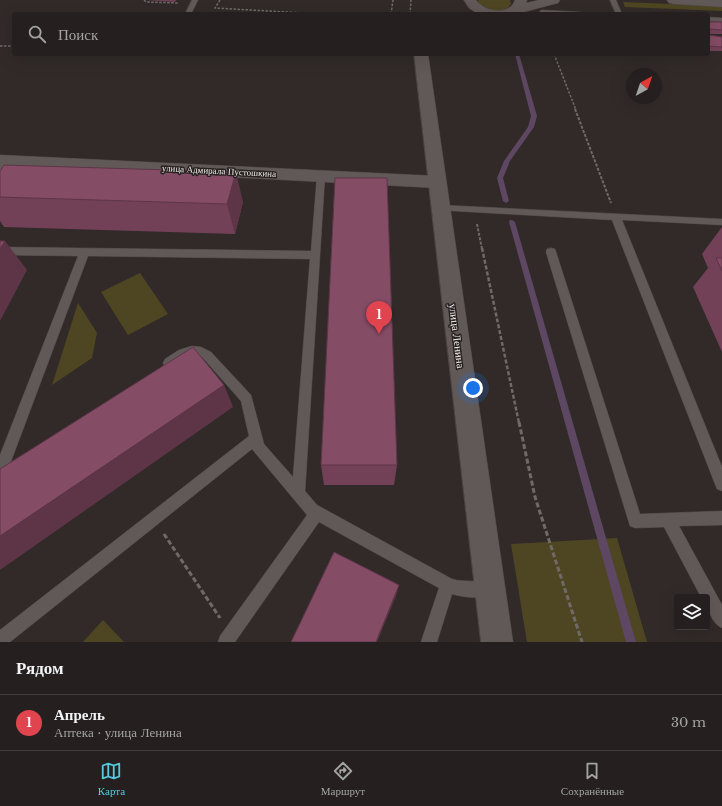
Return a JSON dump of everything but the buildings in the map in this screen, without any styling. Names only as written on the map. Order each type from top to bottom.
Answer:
[{"type":"street","points":[[509,12],[518,5],[554,0]]},
{"type":"street","points":[[673,0],[722,2]]},
{"type":"street","points":[[466,12],[470,1]]},
{"type":"street","points":[[470,1],[474,6],[485,12]]},
{"type":"street","name":"улица Ленина","points":[[421,56],[497,642]]},
{"type":"street","name":"улица Адмирала Пустошкина","points":[[2,163],[437,182]]},
{"type":"lane","points":[[189,12],[195,0]]},
{"type":"lane","points":[[613,0],[618,12]]},
{"type":"lane","points":[[710,19],[722,20]]},
{"type":"lane","points":[[298,495],[322,176]]},
{"type":"lane","points":[[440,208],[722,222]]},
{"type":"lane","points":[[616,217],[716,456],[722,484]]},
{"type":"lane","points":[[0,251],[316,254]]},
{"type":"lane","points":[[0,473],[85,251]]},
{"type":"lane","points":[[551,252],[635,521],[722,518]]},
{"type":"lane","points":[[160,369],[187,351],[194,349],[200,350],[207,355],[247,399],[258,447],[312,510],[448,585],[471,591],[489,589]]},
{"type":"lane","points":[[0,640],[255,439]]},
{"type":"lane","points":[[0,473],[20,461]]},
{"type":"lane","points":[[228,638],[317,514]]},
{"type":"lane","points":[[668,520],[722,620]]},
{"type":"lane","points":[[429,642],[448,585]]},
{"type":"path","points":[[144,0],[146,2],[178,4],[183,1]]},
{"type":"path","points":[[220,0],[216,8],[219,9],[281,12]]},
{"type":"path","points":[[391,12],[393,0]]},
{"type":"path","points":[[410,12],[411,0]]},
{"type":"path","points":[[0,46],[12,46]]},
{"type":"path","points":[[555,56],[616,217]]},
{"type":"path","points":[[474,210],[535,497],[582,642]]},
{"type":"path","points":[[154,519],[228,638]]},
{"type":"shaded area","points":[[478,0],[510,0],[511,4],[504,10],[495,11],[478,4]]},
{"type":"shaded area","points":[[623,2],[722,6],[722,11],[625,7]]},
{"type":"shaded area","points":[[140,273],[168,314],[128,335],[101,292]]},
{"type":"shaded area","points":[[78,303],[97,333],[92,358],[52,385]]},
{"type":"shaded area","points":[[617,538],[647,642],[527,642],[511,544]]},
{"type":"shaded area","points":[[103,620],[124,642],[83,642]]},
{"type":"waterway","points":[[506,201],[500,178],[507,161],[531,127],[534,116],[518,56]]},
{"type":"waterway","points":[[512,222],[631,642]]},
{"type":"place","name":"Апрель","points":[[379,334]]}]
